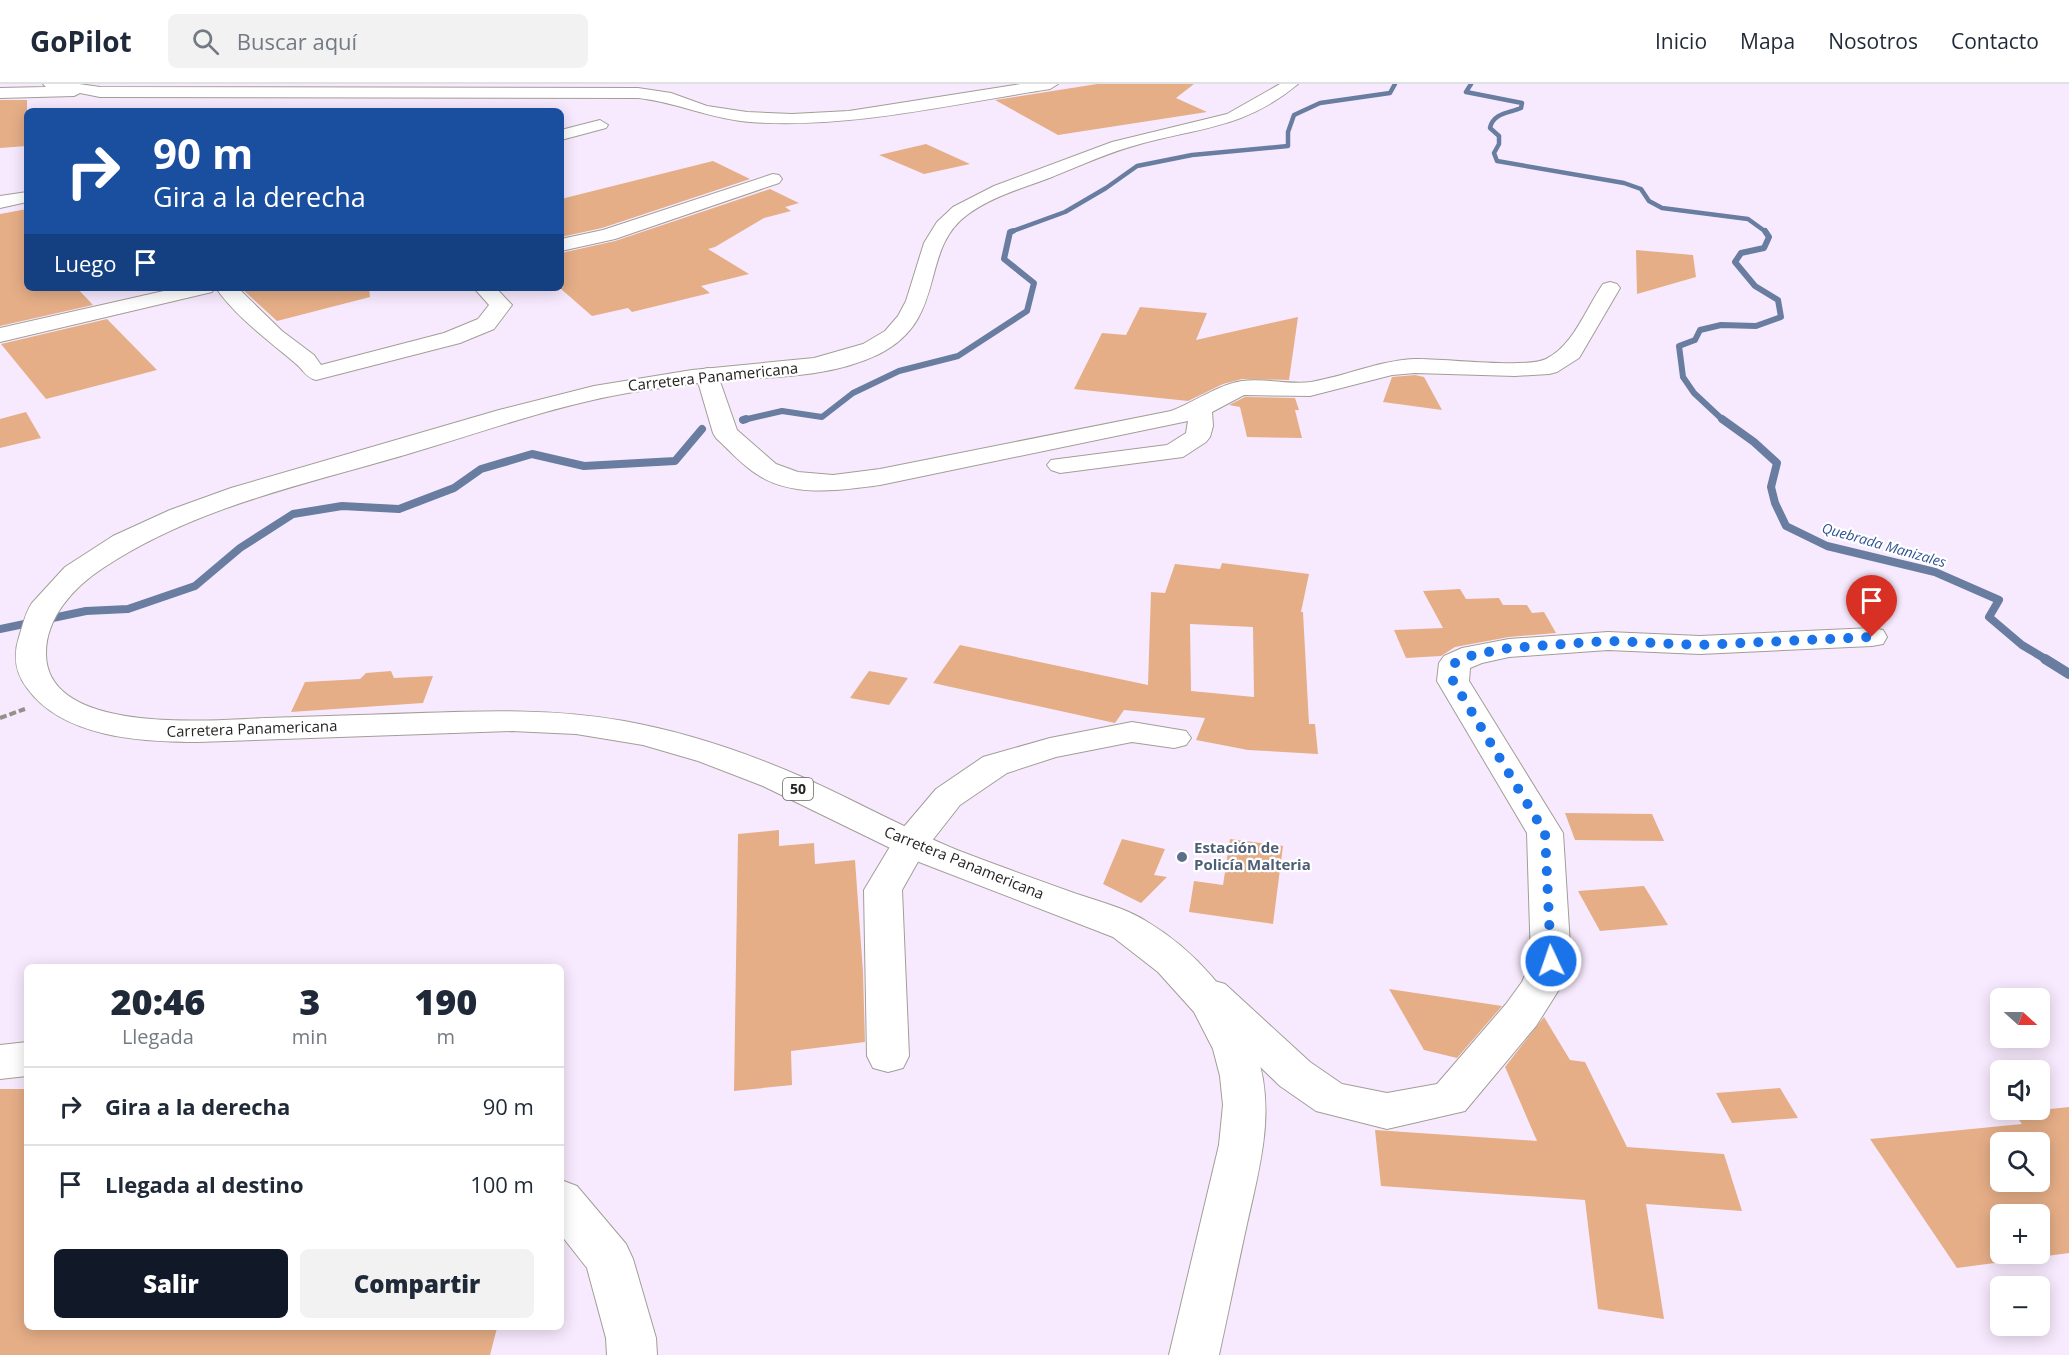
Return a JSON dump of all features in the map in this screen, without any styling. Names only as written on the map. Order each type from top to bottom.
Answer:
[{"type":"main road","points":[[8,84],[28,92]]},
{"type":"main road","points":[[51,84],[100,92]]},
{"type":"main road","points":[[0,93],[638,93],[666,96],[704,110],[747,117],[792,119],[849,116],[1050,84]]},
{"type":"main road","name":"Carretera Panamericana","points":[[1191,1349],[1239,1156],[1245,1106],[1238,1063],[1223,1022],[1208,998],[1187,974],[1158,947],[1127,927],[910,844],[776,778],[696,749],[644,735],[593,726],[535,722],[260,729],[190,734],[146,731],[105,723],[72,711],[54,699],[37,680],[29,659],[31,634],[42,611],[60,589],[81,570],[125,540],[194,509],[549,404],[620,388],[708,375],[801,367],[849,357],[871,348],[902,329],[914,309],[936,236],[949,219],[961,210],[992,195],[1104,150],[1146,137],[1230,118],[1250,110],[1290,84]]},
{"type":"main road","points":[[476,108],[536,93]]},
{"type":"main road","points":[[564,134],[600,124]]},
{"type":"main road","points":[[564,244],[608,235],[773,179]]},
{"type":"main road","points":[[2,202],[24,198]]},
{"type":"main road","points":[[708,375],[725,433],[767,470],[794,480],[833,483],[880,477],[1177,417],[1244,388],[1310,389],[1392,368],[1415,366],[1515,369],[1549,367],[1571,353],[1610,288]]},
{"type":"main road","points":[[0,335],[192,291]]},
{"type":"main road","points":[[229,291],[274,336],[306,360],[316,374],[452,338],[486,324],[501,305],[487,291]]},
{"type":"main road","points":[[1060,465],[1174,452],[1197,437],[1202,426],[1199,409]]},
{"type":"main road","points":[[1187,974],[1295,1074],[1331,1099],[1388,1111],[1450,1099],[1521,1015],[1540,988],[1551,961],[1545,833],[1453,681],[1455,663],[1473,655],[1509,648],[1608,641],[1700,645],[1872,637]]},
{"type":"main road","points":[[888,1056],[883,890],[910,844],[948,796],[994,765],[1050,748],[1132,732],[1174,738]]},
{"type":"main road","points":[[0,1062],[24,1059]]},
{"type":"main road","points":[[564,1204],[609,1259],[632,1338],[632,1355]]},
{"type":"shaded area","points":[[0,84],[2069,84],[2069,1355],[0,1355]]},
{"type":"building","points":[[1097,84],[1194,84],[1176,98],[1207,112],[1058,135],[995,100]]},
{"type":"building","points":[[0,100],[27,100],[27,108],[24,108],[24,146],[0,148]]},
{"type":"building","points":[[926,144],[970,164],[924,174],[879,155]]},
{"type":"building","points":[[713,161],[750,179],[602,228],[564,236],[564,198]]},
{"type":"building","points":[[770,189],[799,203],[785,207],[791,211],[764,218],[708,249],[749,274],[701,286],[710,293],[632,312],[628,308],[592,316],[563,291],[564,252],[615,241]]},
{"type":"building","points":[[24,210],[24,291],[80,291],[93,305],[0,326],[0,214]]},
{"type":"building","points":[[1636,250],[1693,255],[1696,277],[1637,294]]},
{"type":"building","points":[[244,291],[369,291],[370,297],[277,321]]},
{"type":"building","points":[[1140,307],[1207,313],[1196,340],[1298,317],[1289,380],[1242,379],[1223,384],[1188,401],[1074,389],[1102,333],[1126,335]]},
{"type":"building","points":[[107,319],[157,370],[46,399],[1,344]]},
{"type":"building","points":[[1415,375],[1424,377],[1442,410],[1383,402],[1392,377]]},
{"type":"building","points":[[1245,397],[1295,398],[1299,410],[1295,410],[1302,438],[1247,437],[1240,407],[1229,405]]},
{"type":"building","points":[[26,412],[41,438],[0,448],[0,419]]},
{"type":"building","points":[[1222,563],[1309,574],[1301,612],[1303,612],[1309,724],[1315,724],[1318,754],[1248,750],[1196,740],[1205,718],[1124,710],[1115,723],[933,683],[960,645],[1148,685],[1151,592],[1165,593],[1175,564],[1220,569]],"holes":[[[1190,624],[1253,627],[1254,697],[1191,691]]]},
{"type":"building","points":[[1460,589],[1466,599],[1499,598],[1503,605],[1527,605],[1532,613],[1544,612],[1556,633],[1509,637],[1455,647],[1441,656],[1406,658],[1394,630],[1443,628],[1423,591]]},
{"type":"building","points":[[391,671],[394,678],[433,676],[423,703],[291,712],[305,682],[360,679],[366,673]]},
{"type":"building","points":[[869,671],[908,678],[889,705],[850,698]]},
{"type":"building","points":[[1565,813],[1652,814],[1664,841],[1575,840]]},
{"type":"building","points":[[779,830],[779,846],[814,843],[815,864],[855,860],[863,972],[865,1042],[791,1051],[792,1085],[734,1091],[738,834]]},
{"type":"building","points":[[1122,839],[1165,849],[1154,875],[1167,877],[1141,903],[1103,884]]},
{"type":"building","points":[[1230,839],[1283,846],[1273,924],[1189,912],[1194,881],[1223,885]]},
{"type":"building","points":[[1644,886],[1668,925],[1600,931],[1578,891]]},
{"type":"building","points":[[1389,989],[1502,1006],[1457,1058],[1424,1050]]},
{"type":"building","points":[[1544,1017],[1570,1060],[1585,1062],[1627,1147],[1724,1154],[1742,1211],[1646,1204],[1664,1319],[1598,1309],[1585,1200],[1381,1186],[1375,1130],[1537,1141],[1505,1067]]},
{"type":"building","points":[[1780,1088],[1798,1118],[1732,1123],[1716,1093]]},
{"type":"building","points":[[0,1089],[24,1089],[24,1330],[496,1330],[490,1355],[0,1355]]},
{"type":"building","points":[[2069,1107],[2069,1253],[2050,1256],[2050,1204],[1990,1204],[1990,1264],[1957,1268],[1870,1139],[2022,1124],[2019,1120],[2050,1120],[2050,1109]]},
{"type":"waterway","points":[[1010,232],[1065,212],[1106,188],[1137,166],[1192,155],[1288,146],[1288,132],[1294,115],[1320,103],[1390,93],[1395,84]]},
{"type":"waterway","name":"Quebrada Manizales","points":[[1471,84],[1466,92],[1522,103],[1521,108],[1498,116],[1492,123],[1490,128],[1499,136],[1499,144],[1494,153],[1497,161],[1624,183],[1641,189],[1649,201],[1662,208],[1748,219],[1765,232]]},
{"type":"waterway","points":[[746,419],[743,420],[782,411],[822,417],[853,393],[899,371],[958,356],[1027,311],[1034,283],[1004,259],[1010,232]]},
{"type":"waterway","name":"Quebrada Manizales","points":[[1724,421],[1694,393],[1683,377],[1679,346],[1695,340],[1700,330],[1721,325],[1756,326],[1781,317],[1778,300],[1755,286],[1735,262],[1741,253],[1764,248],[1769,237],[1765,232]]},
{"type":"waterway","name":"Quebrada Manizales","points":[[1722,419],[1754,442],[1777,463],[1771,487],[1775,503],[1786,526],[1827,546],[1935,572],[1999,600],[1989,617],[2022,645],[2047,660]]},
{"type":"waterway","points":[[0,629],[86,611],[128,609],[195,586],[240,548],[293,514],[342,506],[399,509],[454,488],[481,469],[532,454],[584,466],[675,461],[702,429]]},
{"type":"waterway","name":"Quebrada Manizales","points":[[2045,659],[2069,674]]},
{"type":"place","name":"Estación de Policía Malteria","points":[[1182,857]]},
{"type":"route","points":[[1551,961],[1545,833],[1453,681],[1455,663],[1473,655],[1509,648],[1608,641],[1700,645],[1872,637]]}]
